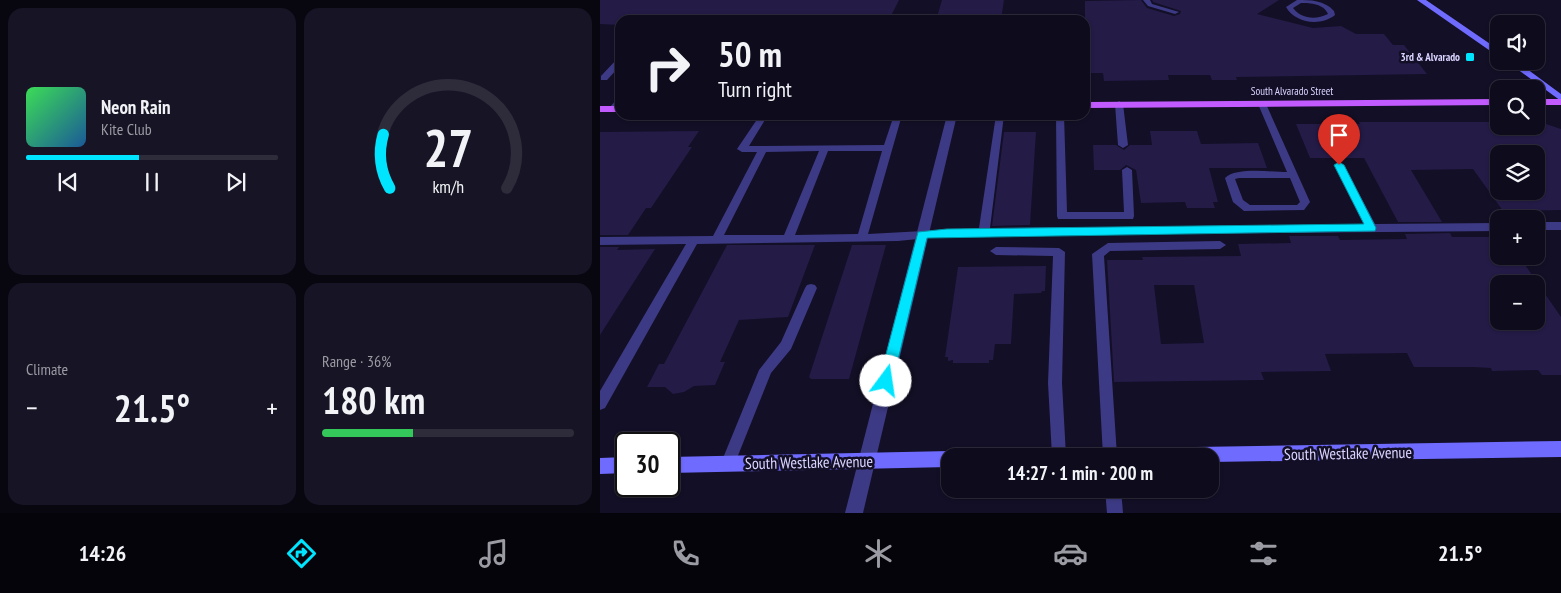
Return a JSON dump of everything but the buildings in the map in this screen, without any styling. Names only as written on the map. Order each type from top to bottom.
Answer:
[{"type":"main road","points":[[1545,101],[1561,100]]},
{"type":"main road","name":"South Alvarado Street","points":[[1090,104],[1490,102]]},
{"type":"main road","points":[[600,109],[615,106]]},
{"type":"street","points":[[1421,0],[1490,48]]},
{"type":"street","points":[[1522,70],[1561,100]]},
{"type":"street","points":[[854,513],[951,120]]},
{"type":"street","name":"South Westlake Avenue","points":[[1219,455],[1561,449]]},
{"type":"street","name":"South Westlake Avenue","points":[[680,465],[941,459]]},
{"type":"street","points":[[600,466],[615,466]]},
{"type":"lane","points":[[1146,0],[1155,6],[1175,12]]},
{"type":"lane","points":[[1306,0],[1326,6],[1332,12],[1331,15],[1322,19],[1308,19],[1296,15],[1290,10],[1291,4],[1306,0]]},
{"type":"lane","points":[[604,78],[615,66]]},
{"type":"lane","points":[[1119,104],[1124,145]]},
{"type":"lane","points":[[1262,104],[1305,202],[1300,208],[1248,209],[1238,202],[1230,178],[1238,175],[1293,175]]},
{"type":"lane","points":[[761,120],[742,149],[888,148]]},
{"type":"lane","points":[[862,237],[896,120]]},
{"type":"lane","points":[[984,232],[999,120]]},
{"type":"lane","points":[[1060,120],[1062,216],[1129,216],[1127,170]]},
{"type":"lane","points":[[788,238],[825,148]]},
{"type":"lane","points":[[717,239],[762,149]]},
{"type":"lane","points":[[1339,165],[1371,228]]},
{"type":"lane","points":[[1545,226],[1561,226]]},
{"type":"lane","points":[[600,241],[862,237],[984,232],[1490,227]]},
{"type":"lane","points":[[600,404],[694,239]]},
{"type":"lane","points":[[1110,448],[1098,254],[1108,247],[1220,245]]},
{"type":"lane","points":[[996,251],[1059,252],[1054,383],[1058,448]]},
{"type":"lane","points":[[728,464],[766,370],[786,344],[811,288]]},
{"type":"lane","points":[[1114,498],[1115,513]]},
{"type":"place","name":"3rd & Alvarado","points":[[1470,57]]},
{"type":"route","points":[[886,381],[922,235],[947,232],[1371,228],[1339,165]]}]
